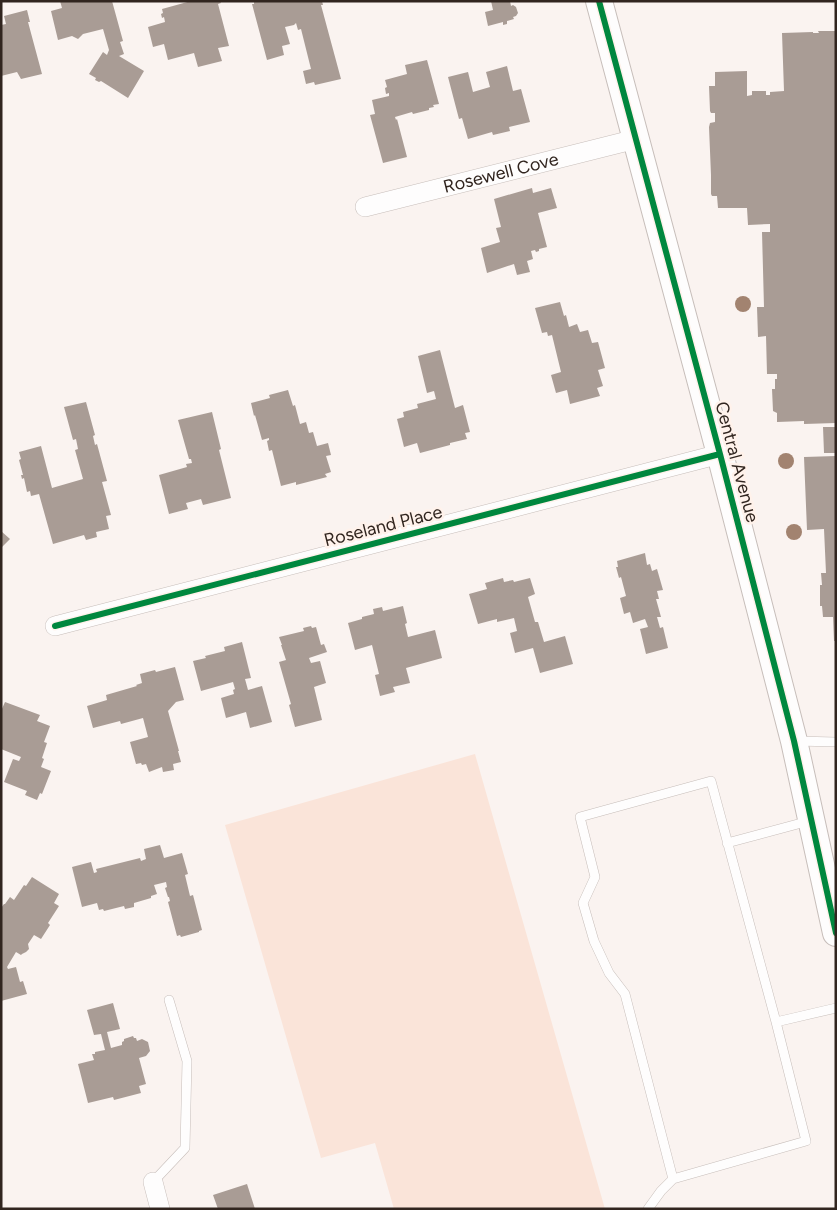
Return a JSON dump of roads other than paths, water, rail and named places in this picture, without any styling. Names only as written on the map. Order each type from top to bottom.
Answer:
[{"type":"main road","name":"Central Avenue","points":[[599,1],[720,454],[794,742],[836,934]]},
{"type":"street","name":"Rosewell Cove","points":[[365,207],[636,139]]},
{"type":"street","name":"Roseland Place","points":[[55,626],[720,454]]},
{"type":"street","points":[[153,1182],[160,1209]]},
{"type":"lane","points":[[794,742],[836,742]]},
{"type":"lane","points":[[648,1209],[673,1178],[806,1141],[711,781],[580,817],[595,876],[583,903],[594,941],[610,973],[625,994],[673,1178]]},
{"type":"lane","points":[[727,843],[811,821]]},
{"type":"lane","points":[[153,1182],[185,1148],[187,1061],[169,1000]]},
{"type":"lane","points":[[776,1022],[836,1008]]}]
